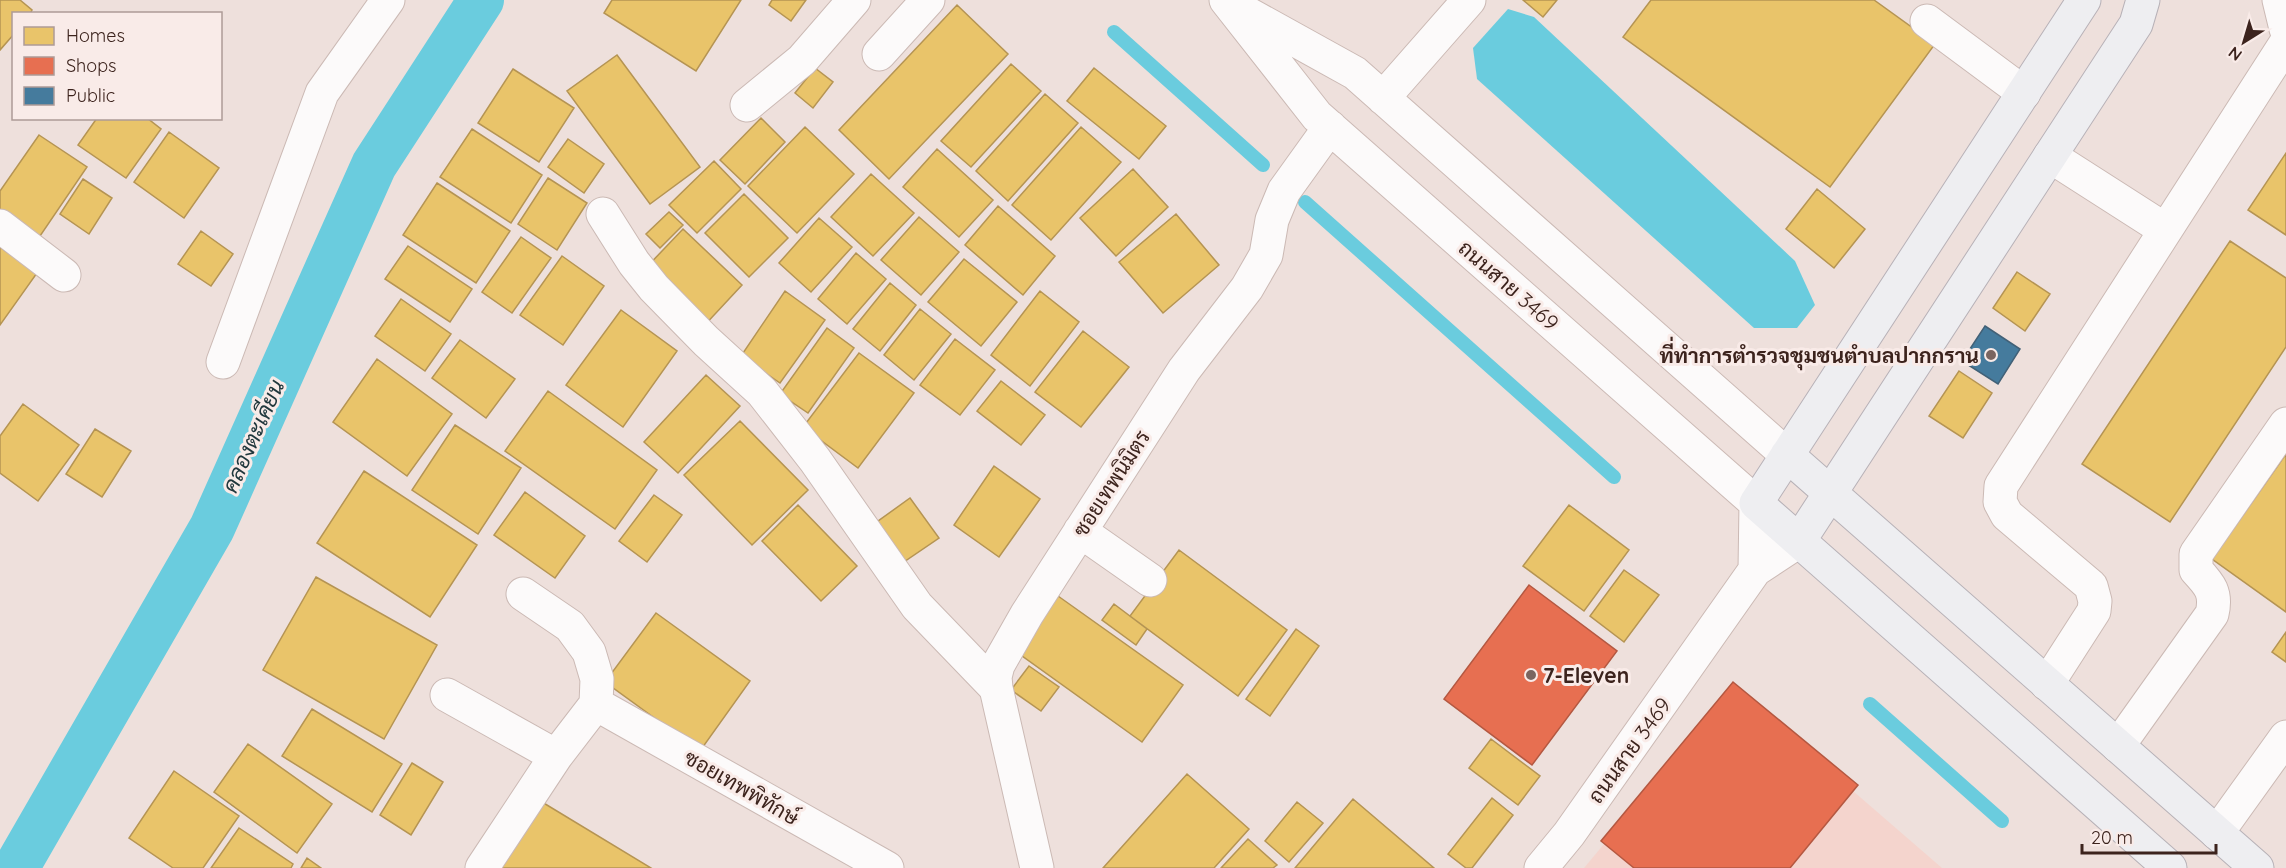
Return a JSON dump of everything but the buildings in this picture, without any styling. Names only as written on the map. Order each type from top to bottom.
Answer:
[{"type":"main road","points":[[2084,0],[1756,503],[2170,868]]},
{"type":"main road","points":[[1799,541],[2136,24],[2144,0]]},
{"type":"main road","points":[[1787,454],[2257,868]]},
{"type":"street","points":[[223,362],[322,93],[388,0]]},
{"type":"street","points":[[747,105],[802,60],[854,0]]},
{"type":"street","points":[[879,54],[928,0]]},
{"type":"street","points":[[1383,98],[1469,0]]},
{"type":"street","points":[[2279,0],[2286,29]]},
{"type":"street","name":"ถนนสาย 3469","points":[[1228,2],[1355,73],[1787,454]]},
{"type":"street","name":"ถนนสาย 3469","points":[[1228,2],[1317,116],[1756,503]]},
{"type":"street","points":[[1927,21],[2024,93]]},
{"type":"street","points":[[2047,684],[2094,611],[2095,601],[2091,586],[2007,515],[2000,502],[2001,486],[2164,229],[2286,43]]},
{"type":"street","name":"ซอยเทพนิมิตร","points":[[1037,868],[996,688],[995,676],[998,665],[1027,614],[1184,370],[1247,288],[1266,255],[1272,220],[1284,191],[1330,127]]},
{"type":"street","points":[[2050,156],[2164,229]]},
{"type":"street","points":[[603,214],[634,263],[654,288],[769,401],[815,460],[917,606],[996,688]]},
{"type":"street","points":[[0,226],[64,275]]},
{"type":"street","points":[[2118,746],[2212,614],[2215,602],[2212,587],[2196,570],[2196,554],[2286,424]]},
{"type":"street","points":[[1755,570],[1756,503]]},
{"type":"street","points":[[1080,531],[1150,580]]},
{"type":"street","name":"ถนนสาย 3469","points":[[1541,868],[1582,815],[1755,570],[1799,541]]},
{"type":"street","points":[[482,868],[556,756],[596,704],[597,679],[589,652],[570,626],[523,594]]},
{"type":"street","points":[[447,695],[556,756]]},
{"type":"street","name":"ซอยเทพพิทักษ์","points":[[596,704],[887,868]]},
{"type":"street","points":[[2217,833],[2286,737]]},
{"type":"shaded area","points":[[1734,688],[1942,868],[1584,868]]},
{"type":"water","points":[[1508,9],[1534,17],[1795,261],[1815,305],[1797,328],[1754,328],[1477,79],[1473,48]]},
{"type":"waterway","name":"คลองตะเคียน","points":[[16,868],[212,528],[374,165],[481,0]]},
{"type":"waterway","points":[[1114,32],[1263,165]]},
{"type":"waterway","points":[[1305,202],[1614,477]]},
{"type":"waterway","points":[[1870,704],[2002,821]]},
{"type":"place","name":"ที่ทำการตำรวจชุมชนตำบลปากกราน","points":[[1991,355]]},
{"type":"place","name":"7-Eleven","points":[[1531,675]]}]
